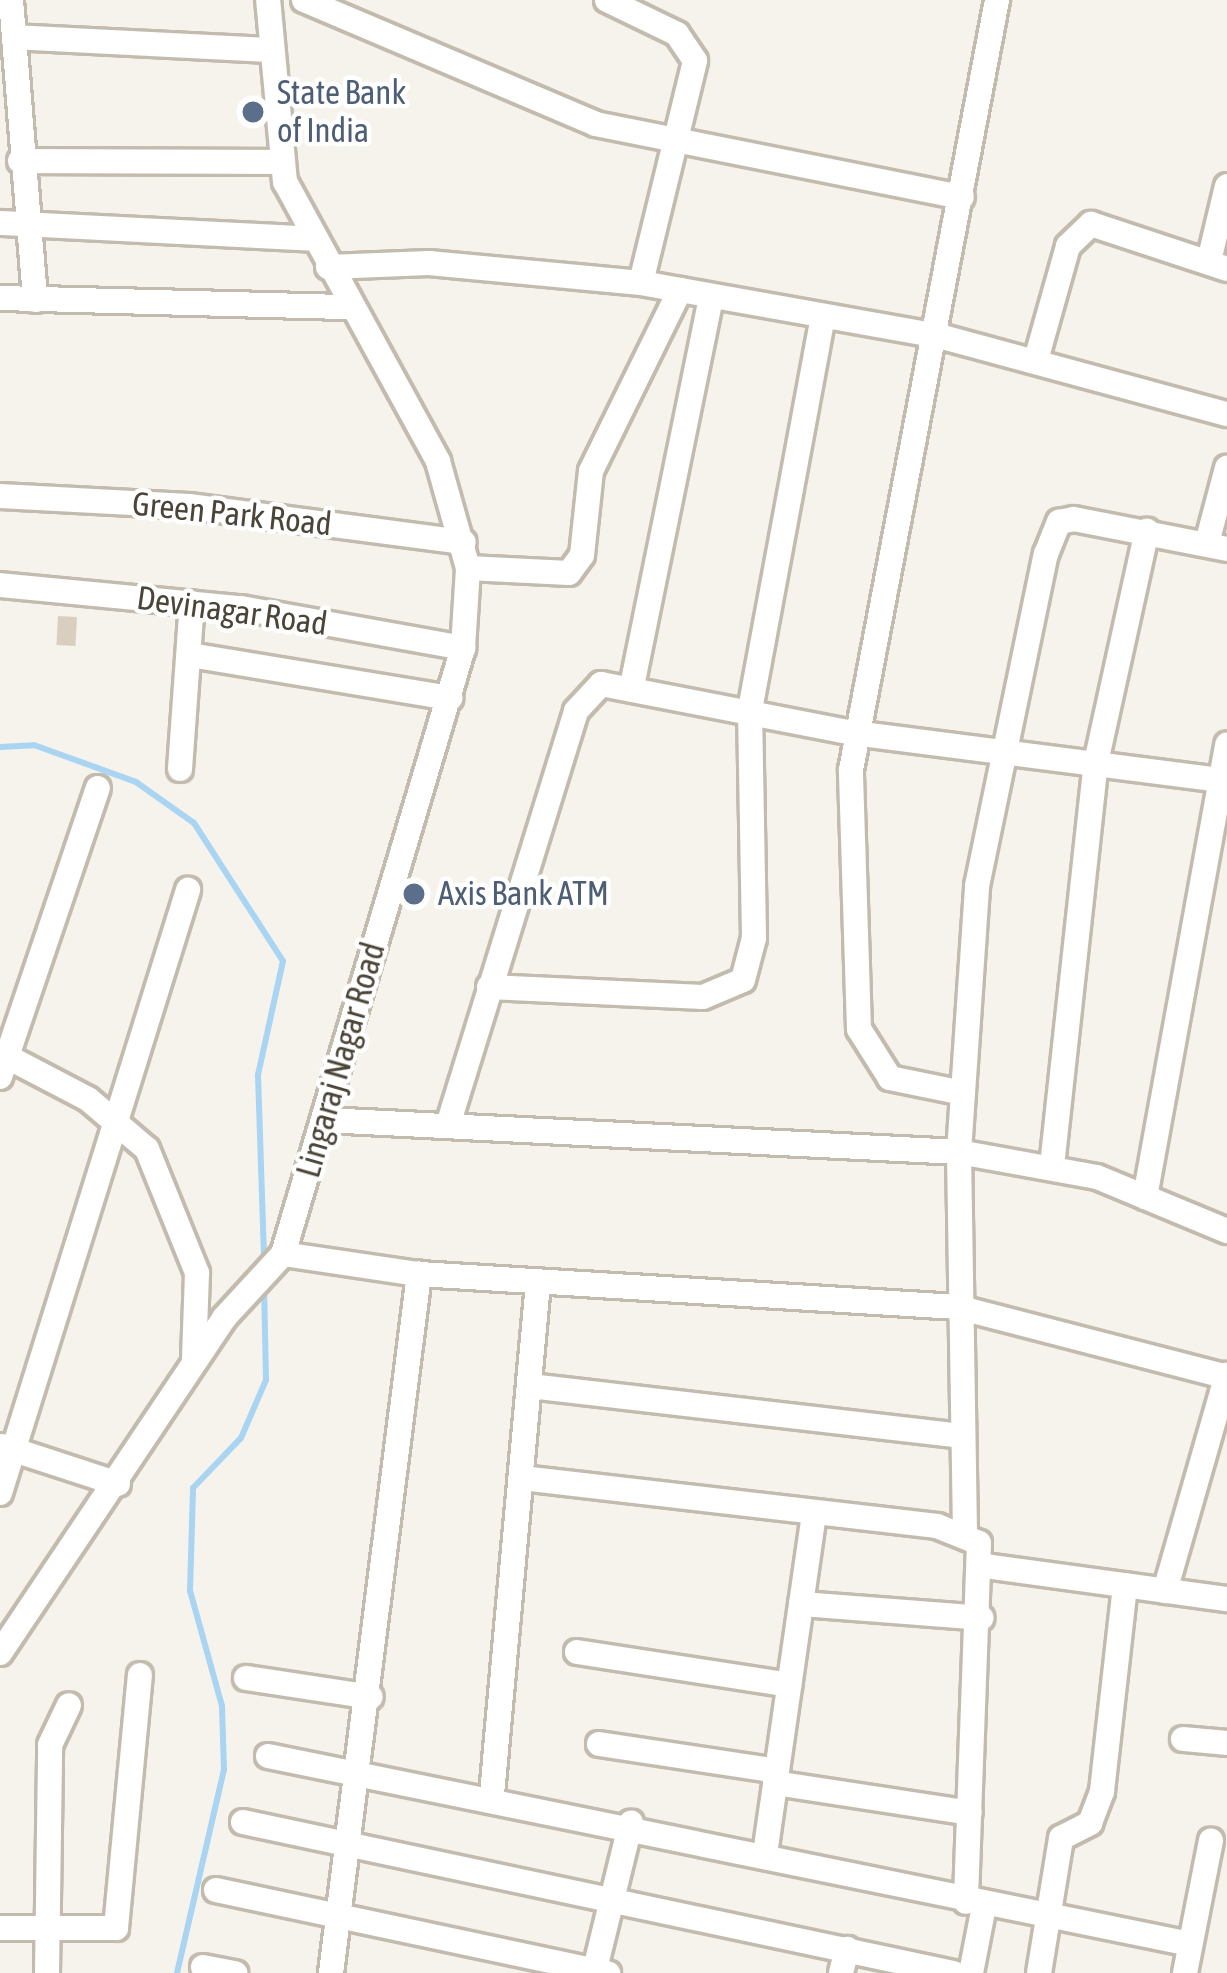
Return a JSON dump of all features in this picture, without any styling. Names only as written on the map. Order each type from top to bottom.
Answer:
[{"type":"street","points":[[11,0],[14,37],[8,104],[20,161],[12,224],[35,300]]},
{"type":"street","name":"Lingaraj Nagar Road","points":[[0,1653],[118,1484],[224,1318],[277,1260],[325,1120],[463,648],[466,555],[390,362],[347,307],[311,239],[280,162],[267,50],[268,0]]},
{"type":"street","points":[[304,0],[535,101],[674,145],[962,196]]},
{"type":"street","points":[[963,1093],[890,1078],[860,1029],[854,733],[939,336],[997,0]]},
{"type":"street","points":[[616,2],[691,46],[674,145],[641,283]]},
{"type":"street","points":[[14,37],[267,50]]},
{"type":"street","points":[[20,161],[280,162]]},
{"type":"street","points":[[1036,360],[1077,232],[1107,224],[1218,265],[1227,185]]},
{"type":"street","points":[[12,224],[311,239]]},
{"type":"street","points":[[328,267],[430,263],[641,283],[939,336],[1227,414]]},
{"type":"street","name":"Green Park Road","points":[[0,496],[189,506],[569,573],[582,555],[591,471],[680,290]]},
{"type":"street","points":[[632,686],[710,296]]},
{"type":"street","points":[[0,298],[347,307]]},
{"type":"street","points":[[489,987],[703,997],[743,980],[754,938],[750,710],[823,318]]},
{"type":"street","points":[[971,1973],[975,1904],[970,1813],[985,1566],[965,1533],[957,1307],[959,1152],[997,754],[1052,532],[1074,520],[1217,546],[1227,468]]},
{"type":"street","points":[[1052,1166],[1095,767],[1147,531]]},
{"type":"street","name":"Devinagar Road","points":[[0,585],[192,603],[463,648]]},
{"type":"street","points":[[180,769],[192,603]]},
{"type":"street","points":[[190,655],[450,698]]},
{"type":"street","points":[[448,1125],[576,711],[601,684],[632,686],[854,733],[1224,781]]},
{"type":"street","points":[[1145,1196],[1224,781],[1227,744]]},
{"type":"street","points":[[98,788],[2,1062],[121,1121],[165,1181],[190,1251],[202,1307],[193,1367]]},
{"type":"street","points":[[0,1493],[7,1448],[121,1121],[188,890]]},
{"type":"street","points":[[325,1120],[959,1152],[1052,1166],[1145,1196],[1227,1231]]},
{"type":"street","points":[[277,1260],[538,1283],[957,1307],[1227,1376],[1165,1591]]},
{"type":"street","points":[[331,1973],[353,1846],[419,1274]]},
{"type":"street","points":[[492,1794],[538,1283]]},
{"type":"street","points":[[530,1386],[961,1436]]},
{"type":"street","points":[[7,1448],[118,1484]]},
{"type":"street","points":[[522,1478],[965,1533]]},
{"type":"street","points":[[765,1854],[814,1512]]},
{"type":"street","points":[[985,1566],[1227,1599]]},
{"type":"street","points":[[1039,1973],[1061,1838],[1090,1823],[1102,1791],[1125,1585]]},
{"type":"street","points":[[801,1604],[981,1618]]},
{"type":"street","points":[[577,1652],[789,1685]]},
{"type":"street","points":[[0,1928],[95,1936],[121,1918],[140,1675]]},
{"type":"street","points":[[246,1678],[371,1697]]},
{"type":"street","points":[[47,1973],[50,1745],[69,1706]]},
{"type":"street","points":[[1184,1739],[1227,1743]]},
{"type":"street","points":[[599,1744],[970,1813]]},
{"type":"street","points":[[268,1756],[362,1767],[631,1822],[1049,1922],[1190,1944]]},
{"type":"street","points":[[243,1822],[612,1898],[844,1961],[953,1973]]},
{"type":"street","points":[[216,1890],[599,1972],[631,1822]]},
{"type":"street","points":[[1185,1973],[1211,1841]]},
{"type":"street","points":[[203,1967],[235,1973]]},
{"type":"building","points":[[58,616],[77,617],[75,646],[56,645]]},
{"type":"waterway","points":[[0,747],[34,745],[136,782],[194,823],[283,961],[258,1075],[264,1260]]},
{"type":"waterway","points":[[177,1973],[224,1770],[222,1706],[190,1591],[193,1488],[241,1438],[266,1380],[264,1286]]},
{"type":"place","name":"State Bank of India","points":[[253,112]]},
{"type":"place","name":"Axis Bank ATM","points":[[414,894]]}]
